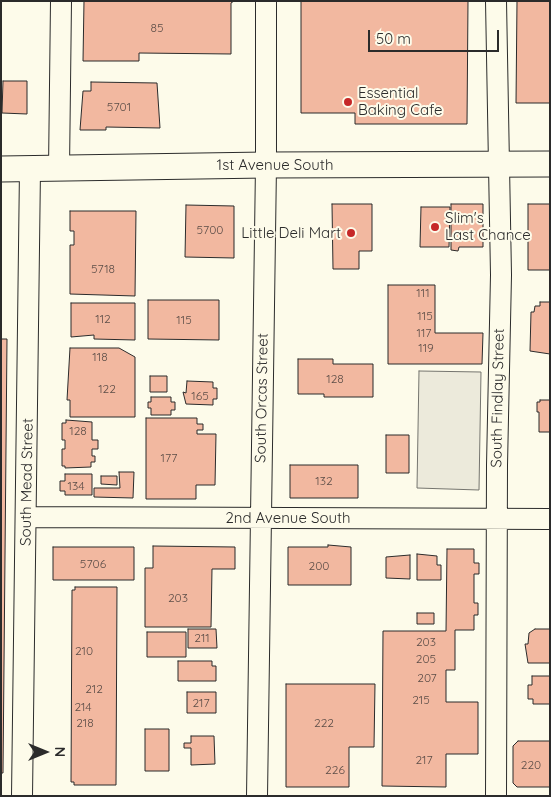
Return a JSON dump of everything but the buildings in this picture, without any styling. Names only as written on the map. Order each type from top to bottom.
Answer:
[{"type":"main road","name":"1st Avenue South","points":[[1,169],[266,165],[550,164]]},
{"type":"street","points":[[59,169],[61,1]]},
{"type":"street","name":"South Orcas Street","points":[[257,796],[266,165],[266,1]]},
{"type":"street","name":"South Findlay Street","points":[[496,1],[497,164],[500,203],[501,275],[496,519],[496,796]]},
{"type":"street","name":"South Mead Street","points":[[22,796],[30,169]]},
{"type":"street","name":"2nd Avenue South","points":[[27,517],[550,519]]},
{"type":"shaded area","points":[[419,371],[481,372],[479,490],[417,488]]},
{"type":"place","name":"Essential Baking Cafe","points":[[348,102]]},
{"type":"place","name":"Slim's Last Chance","points":[[435,227]]},
{"type":"place","name":"Little Deli Mart","points":[[351,233]]}]
